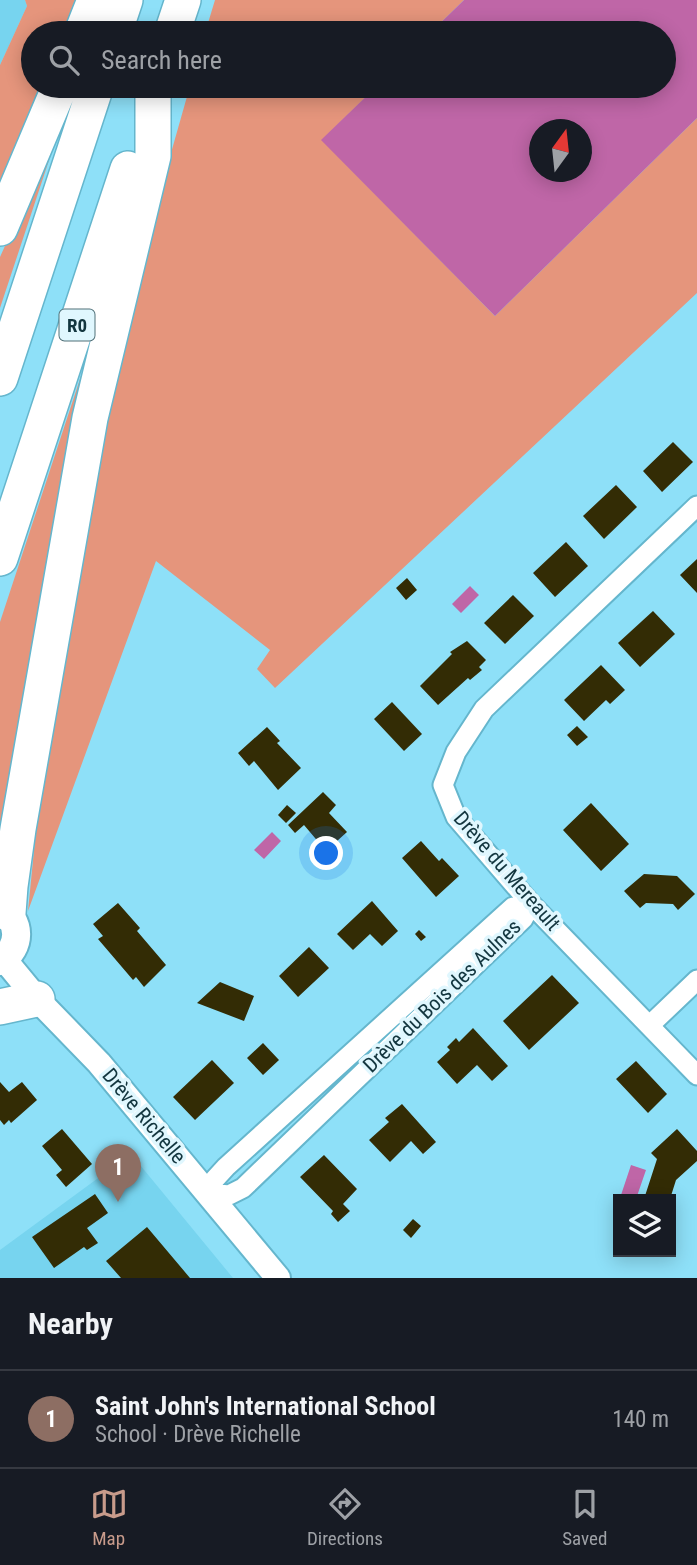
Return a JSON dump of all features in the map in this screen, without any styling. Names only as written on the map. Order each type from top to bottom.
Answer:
[{"type":"highway","points":[[87,21],[96,0]]},
{"type":"highway","points":[[118,21],[125,0]]},
{"type":"highway","points":[[176,21],[183,0]]},
{"type":"highway","points":[[0,228],[55,98]]},
{"type":"highway","points":[[0,378],[92,98]]},
{"type":"highway","name":"R0","points":[[0,558],[151,98]]},
{"type":"highway","points":[[4,910],[90,418],[153,156],[154,98]]},
{"type":"highway","points":[[0,1007],[37,999]]},
{"type":"main road","points":[[2,960],[13,949],[17,937],[15,924],[4,910]]},
{"type":"street","name":"Drève du Mereault","points":[[697,506],[484,709],[456,752],[443,785],[456,817],[531,904],[697,1076]]},
{"type":"street","name":"Drève du Bois des Aulnes","points":[[531,904],[523,919],[243,1188],[229,1195],[208,1193],[215,1179],[226,1167],[513,907],[531,904]]},
{"type":"street","name":"Drève Richelle","points":[[2,960],[99,1063],[278,1278]]},
{"type":"street","points":[[650,1025],[697,980]]},
{"type":"shaded area","points":[[0,0],[25,0],[27,6],[0,65]]},
{"type":"shaded area","points":[[25,0],[80,0],[71,21],[21,21],[21,98],[39,98],[0,186],[0,65],[27,6]]},
{"type":"shaded area","points":[[215,0],[464,0],[442,21],[209,21]]},
{"type":"shaded area","points":[[464,0],[697,0],[697,118],[495,316],[321,140],[365,98],[676,98],[676,21],[442,21]]},
{"type":"shaded area","points":[[187,98],[365,98],[322,140],[495,316],[697,118],[697,293],[275,688],[257,669],[270,650],[156,561],[28,911],[36,830],[98,462],[117,372]]},
{"type":"shaded area","points":[[64,115],[0,308],[0,257]]},
{"type":"shaded area","points":[[105,303],[0,869],[0,622]]},
{"type":"shaded area","points":[[470,586],[479,595],[461,613],[452,604]]},
{"type":"shaded area","points":[[272,832],[281,841],[264,859],[254,850]]},
{"type":"shaded area","points":[[131,1154],[233,1278],[0,1278],[0,1250]]},
{"type":"shaded area","points":[[631,1165],[646,1170],[638,1194],[621,1194]]},
{"type":"building","points":[[673,442],[693,462],[662,492],[643,471]]},
{"type":"building","points":[[616,485],[637,507],[604,539],[583,516]]},
{"type":"building","points":[[566,542],[588,566],[555,597],[533,573]]},
{"type":"building","points":[[697,559],[697,593],[680,575]]},
{"type":"building","points":[[407,578],[417,590],[406,600],[396,588]]},
{"type":"building","points":[[513,595],[534,616],[505,644],[484,623]]},
{"type":"building","points":[[653,611],[675,634],[640,667],[618,643]]},
{"type":"building","points":[[467,641],[486,660],[479,667],[482,670],[470,680],[468,678],[438,705],[420,686],[452,654],[450,652]]},
{"type":"building","points":[[601,665],[625,690],[610,704],[606,700],[584,721],[564,700]]},
{"type":"building","points":[[392,702],[422,734],[404,751],[374,719]]},
{"type":"building","points":[[577,726],[588,737],[577,746],[567,735]]},
{"type":"building","points":[[267,727],[280,741],[277,743],[301,768],[278,790],[254,761],[249,766],[238,753]]},
{"type":"building","points":[[323,792],[336,805],[329,813],[347,832],[326,851],[304,825],[295,833],[288,825]]},
{"type":"building","points":[[591,803],[629,844],[601,871],[563,830]]},
{"type":"building","points":[[287,805],[296,813],[286,823],[278,815]]},
{"type":"building","points":[[421,841],[439,861],[442,858],[459,876],[436,897],[402,858]]},
{"type":"building","points":[[644,874],[677,876],[695,894],[678,910],[673,904],[646,903],[640,908],[624,891]]},
{"type":"building","points":[[372,901],[398,931],[382,946],[370,934],[353,950],[337,934]]},
{"type":"building","points":[[118,903],[140,928],[137,931],[166,965],[144,987],[136,977],[133,980],[98,939],[103,936],[93,924]]},
{"type":"building","points":[[419,930],[426,937],[421,941],[415,934]]},
{"type":"building","points":[[309,947],[329,968],[298,997],[279,976]]},
{"type":"building","points":[[552,975],[579,1003],[529,1050],[503,1021]]},
{"type":"building","points":[[220,982],[254,996],[244,1021],[197,1003]]},
{"type":"building","points":[[473,1028],[508,1066],[492,1081],[477,1065],[457,1084],[437,1062],[450,1050],[447,1047],[456,1038],[459,1042]]},
{"type":"building","points":[[263,1043],[279,1060],[263,1075],[247,1058]]},
{"type":"building","points":[[212,1060],[234,1083],[195,1120],[173,1097]]},
{"type":"building","points":[[636,1061],[667,1094],[648,1113],[616,1079]]},
{"type":"building","points":[[0,1082],[9,1092],[22,1082],[37,1100],[11,1123],[9,1120],[4,1125],[0,1120]]},
{"type":"building","points":[[402,1104],[436,1142],[423,1154],[411,1141],[390,1162],[369,1140],[389,1122],[385,1118]]},
{"type":"building","points":[[62,1129],[92,1164],[66,1187],[56,1175],[62,1170],[42,1146]]},
{"type":"building","points":[[677,1129],[697,1151],[697,1161],[676,1180],[672,1194],[646,1194],[657,1159],[651,1153]]},
{"type":"building","points":[[324,1155],[357,1189],[343,1204],[350,1211],[338,1222],[331,1214],[333,1211],[300,1177]]},
{"type":"building","points":[[95,1194],[108,1213],[87,1228],[98,1243],[87,1250],[84,1247],[54,1268],[32,1237]]},
{"type":"building","points":[[413,1219],[421,1226],[411,1238],[403,1230]]},
{"type":"building","points":[[147,1227],[190,1278],[121,1278],[106,1261]]},
{"type":"place","name":"Saint John's International School","points":[[118,1202]]}]
